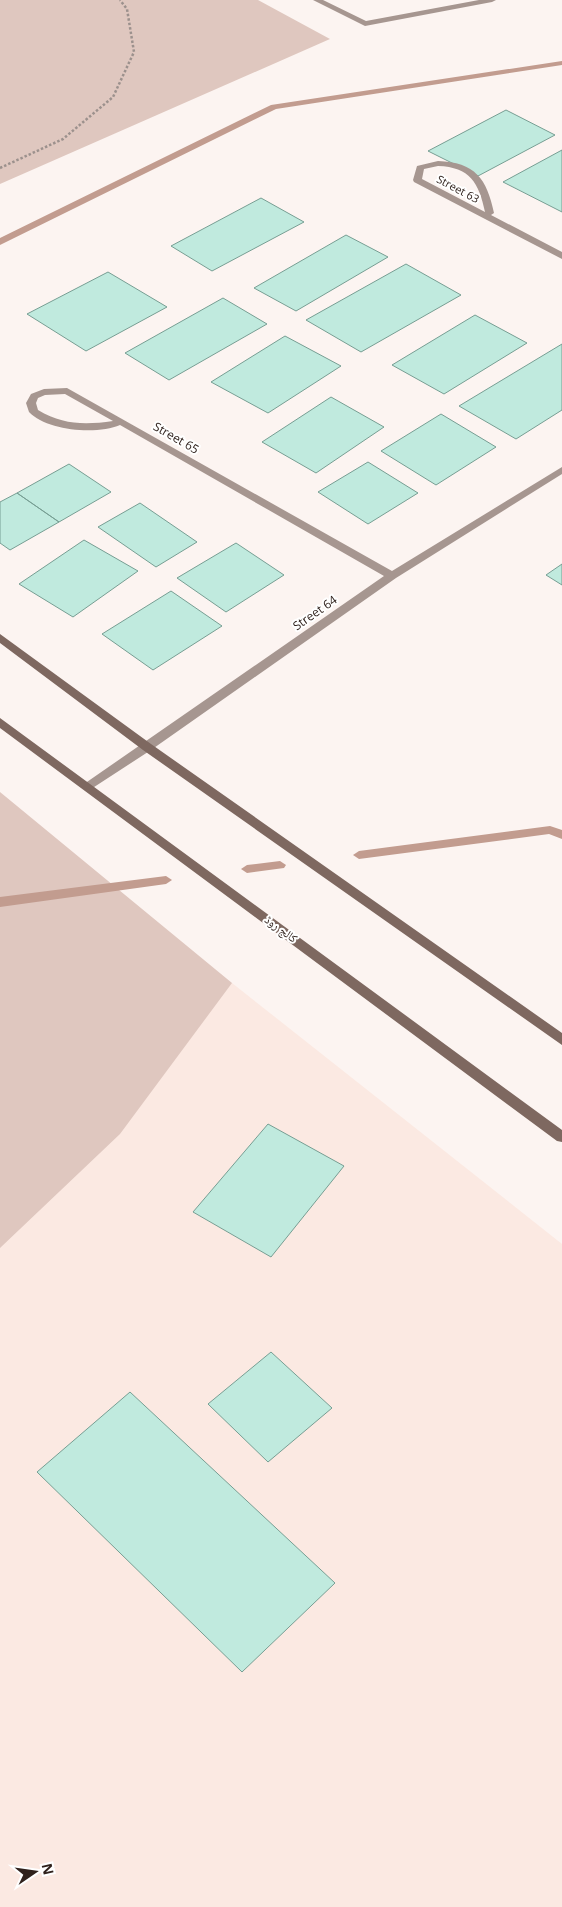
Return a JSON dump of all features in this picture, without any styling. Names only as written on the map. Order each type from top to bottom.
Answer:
[{"type":"street","points":[[317,0],[365,24],[492,0]]},
{"type":"street","name":"Street 63","points":[[490,213],[484,188],[471,171],[450,164],[429,163],[420,168],[417,180],[562,256]]},
{"type":"street","name":"Street 65","points":[[116,424],[70,428],[48,421],[34,412],[31,403],[34,396],[44,392],[67,391],[392,576]]},
{"type":"street","name":"Street 64","points":[[88,787],[147,748],[392,576],[562,470]]},
{"type":"street","points":[[0,638],[147,748],[562,1040]]},
{"type":"street","name":"کالج روڈ","points":[[0,722],[562,1137]]},
{"type":"path","points":[[0,168],[63,139],[113,97],[134,52],[127,8],[120,0]]},
{"type":"shaded area","points":[[0,0],[258,0],[330,39],[0,184]]},
{"type":"shaded area","points":[[0,792],[232,983],[120,1134],[0,1248]]},
{"type":"shaded area","points":[[120,917],[232,983],[562,1244],[562,1907],[0,1907],[0,1011]]},
{"type":"building","points":[[506,110],[555,135],[478,176],[428,151]]},
{"type":"building","points":[[562,150],[562,212],[503,182]]},
{"type":"building","points":[[261,198],[304,222],[212,271],[171,246]]},
{"type":"building","points":[[346,235],[388,257],[296,311],[254,288]]},
{"type":"building","points":[[406,264],[461,295],[361,352],[306,320]]},
{"type":"building","points":[[108,272],[167,307],[86,351],[27,314]]},
{"type":"building","points":[[223,298],[267,324],[169,380],[125,353]]},
{"type":"building","points":[[475,315],[527,343],[444,394],[392,365]]},
{"type":"building","points":[[285,336],[341,366],[268,413],[211,382]]},
{"type":"building","points":[[562,344],[562,410],[516,439],[459,406]]},
{"type":"building","points":[[331,397],[384,427],[316,473],[262,442]]},
{"type":"building","points":[[441,414],[496,447],[436,485],[381,451]]},
{"type":"building","points":[[368,462],[418,493],[368,524],[318,492]]},
{"type":"building","points":[[69,464],[111,492],[59,522],[17,493]]},
{"type":"building","points":[[17,493],[59,522],[10,550],[0,543],[0,502]]},
{"type":"building","points":[[140,503],[197,542],[156,567],[98,527]]},
{"type":"building","points":[[84,540],[138,571],[73,617],[19,584]]},
{"type":"building","points":[[236,543],[284,575],[226,612],[177,578]]},
{"type":"building","points":[[562,564],[562,585],[546,575]]},
{"type":"building","points":[[171,591],[222,626],[153,670],[102,634]]},
{"type":"building","points":[[268,1124],[344,1166],[271,1257],[193,1212]]},
{"type":"building","points":[[271,1352],[332,1408],[268,1462],[208,1404]]},
{"type":"building","points":[[130,1392],[335,1583],[242,1672],[37,1472]]},
{"type":"waterway","points":[[0,242],[274,107],[562,63]]},
{"type":"waterway","points":[[359,855],[550,830],[562,835]]},
{"type":"waterway","points":[[247,869],[280,865]]},
{"type":"waterway","points":[[0,902],[166,880]]}]
